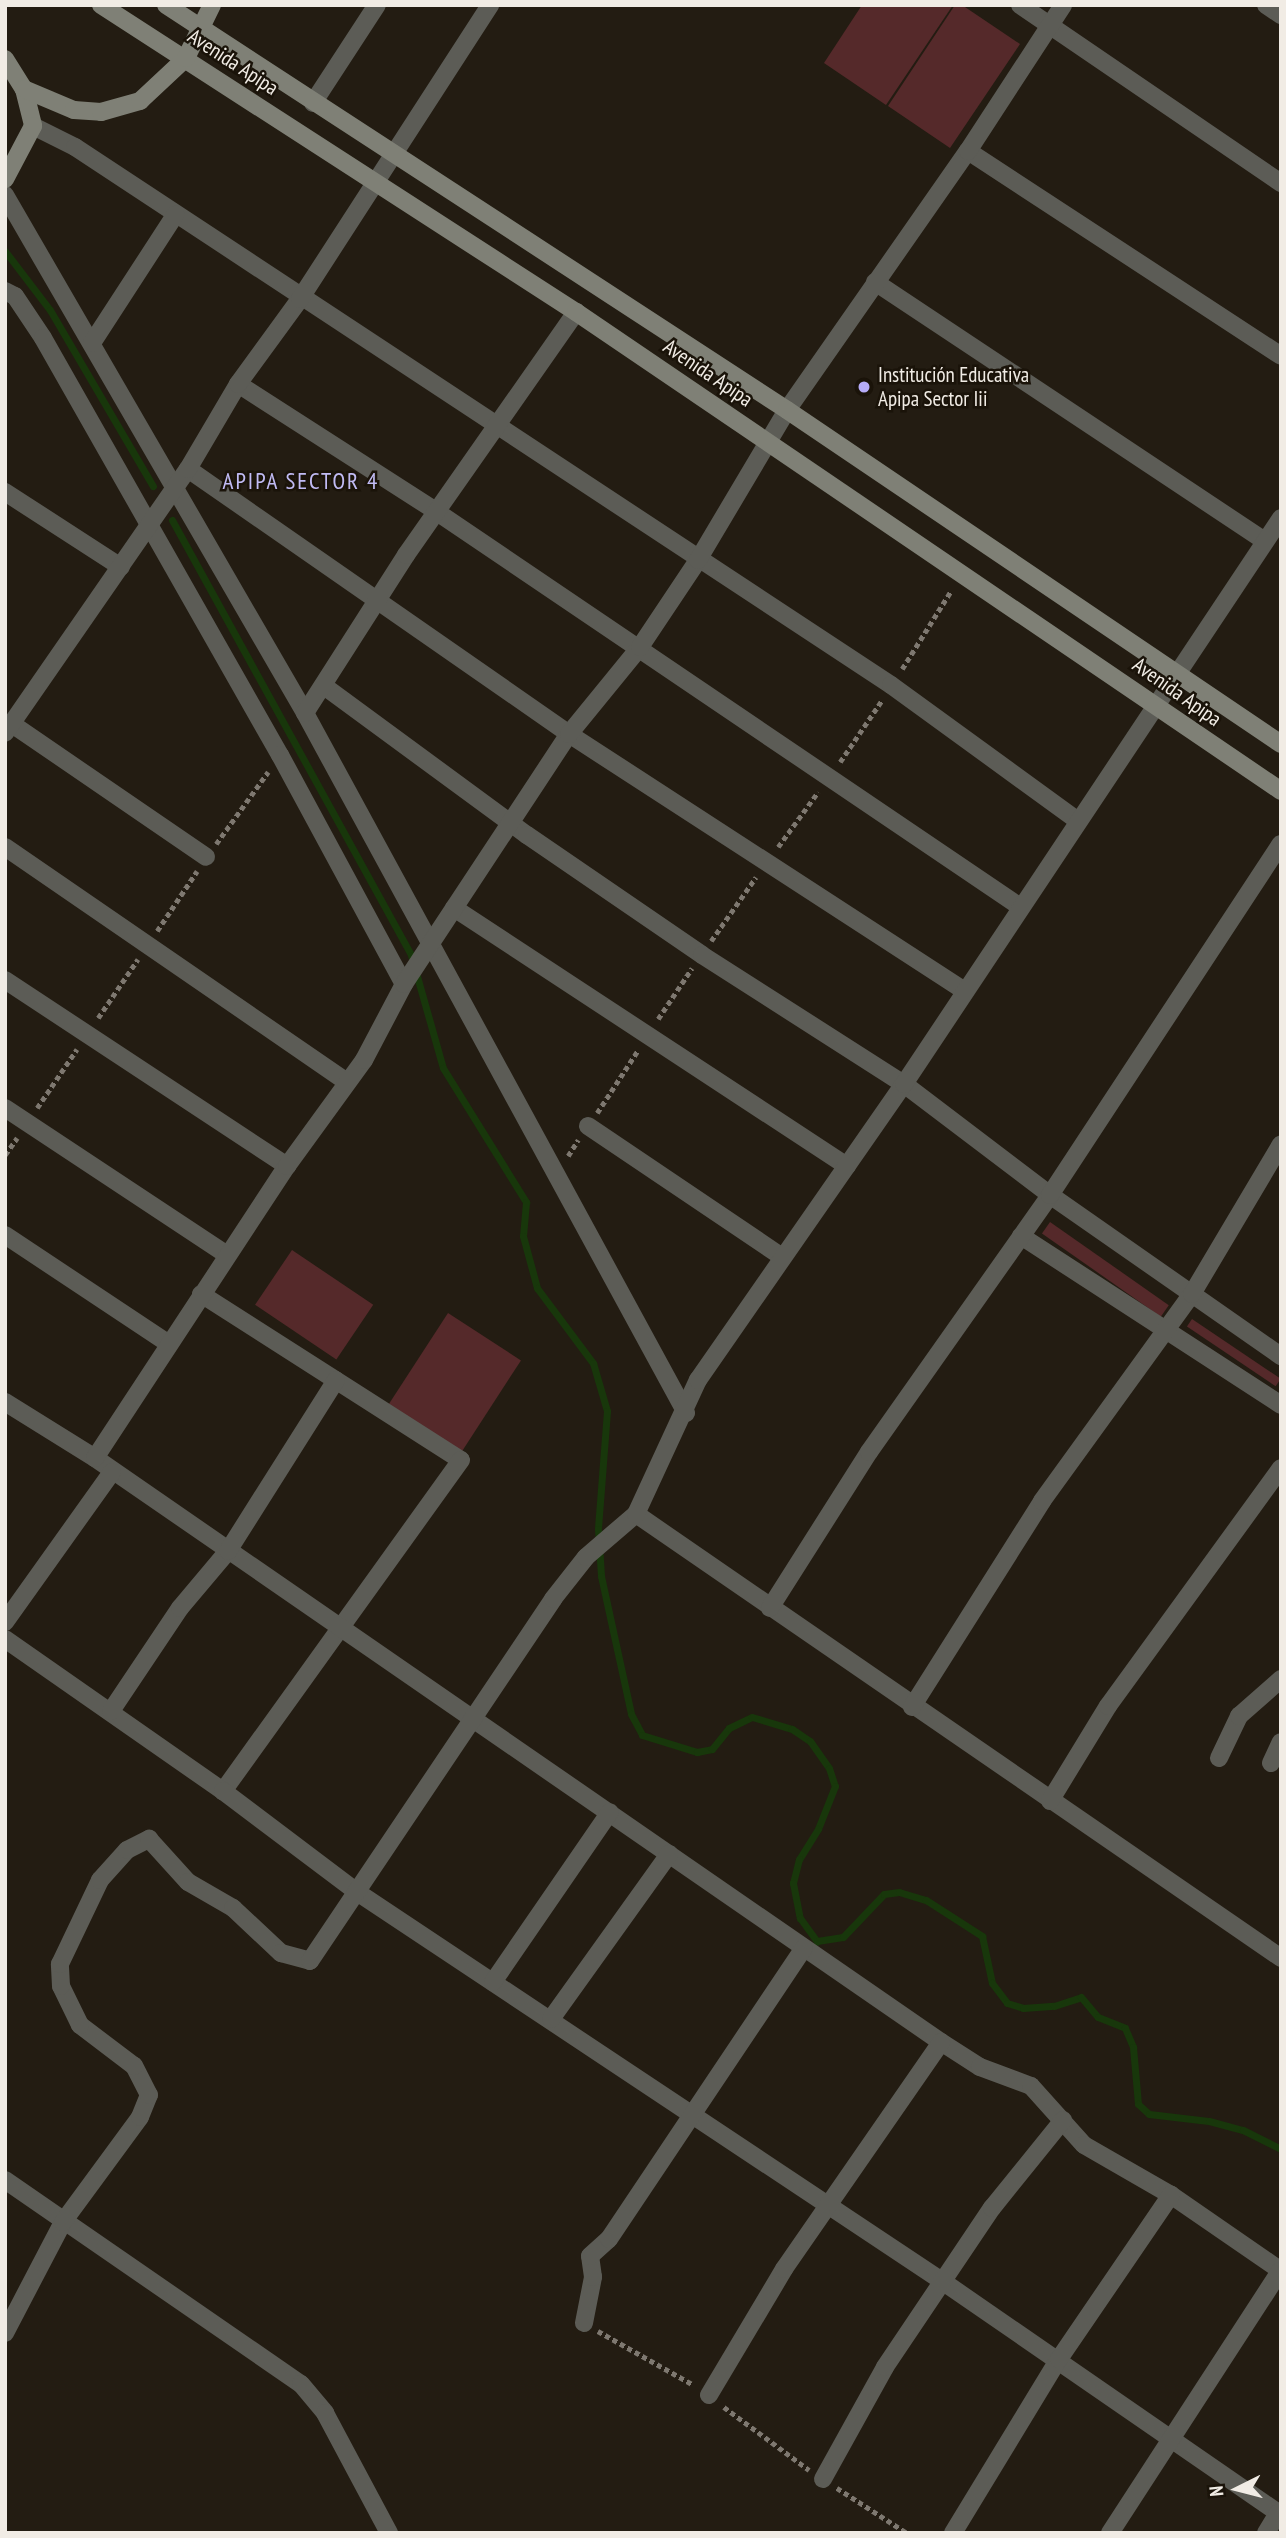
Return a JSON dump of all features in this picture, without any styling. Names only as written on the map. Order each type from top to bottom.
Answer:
[{"type":"street","name":"Avenida Apipa","points":[[101,5],[375,180],[770,441],[1281,791]]},
{"type":"street","name":"Avenida Apipa","points":[[166,5],[787,410],[1281,744]]},
{"type":"street","points":[[24,89],[74,110],[101,112],[140,101],[186,58],[212,5]]},
{"type":"street","points":[[206,857],[8,729],[188,470],[238,384],[300,299],[391,152],[490,5]]},
{"type":"street","points":[[1020,5],[1281,183]]},
{"type":"street","points":[[95,1458],[227,1255],[364,1060],[404,984],[569,734],[640,648],[698,560],[787,410],[968,151],[1063,5]]},
{"type":"street","points":[[1266,5],[1281,15]]},
{"type":"street","points":[[313,103],[374,6]]},
{"type":"street","points":[[5,59],[24,89],[33,126],[5,179]]},
{"type":"street","points":[[33,126],[75,147],[300,299],[891,685],[1077,820]]},
{"type":"street","points":[[968,151],[1281,356]]},
{"type":"street","points":[[5,195],[305,713],[433,943],[686,1413]]},
{"type":"street","points":[[92,343],[175,215]]},
{"type":"street","points":[[875,282],[1265,541]]},
{"type":"street","points":[[5,291],[16,296],[43,338],[281,755],[404,984]]},
{"type":"street","points":[[305,713],[437,512],[576,312]]},
{"type":"street","points":[[238,384],[437,512],[1019,906]]},
{"type":"street","points":[[188,470],[569,734],[964,991]]},
{"type":"street","points":[[5,492],[121,566]]},
{"type":"street","points":[[5,2333],[64,2222],[140,2117],[149,2095],[134,2066],[80,2025],[61,1986],[60,1964],[100,1880],[113,1863],[149,1839],[188,1882],[233,1908],[281,1954],[295,1960],[310,1961],[586,1557],[636,1514],[686,1413],[698,1380],[904,1084],[1019,906],[1281,518]]},
{"type":"street","points":[[324,686],[702,955],[904,1084],[1050,1195],[1281,1356]]},
{"type":"street","points":[[770,1608],[869,1451],[1050,1195],[1281,844]]},
{"type":"street","points":[[5,847],[346,1082]]},
{"type":"street","points":[[454,908],[847,1166]]},
{"type":"street","points":[[5,980],[288,1166]]},
{"type":"street","points":[[5,1108],[227,1255]]},
{"type":"street","points":[[588,1126],[782,1257]]},
{"type":"street","points":[[912,1707],[1042,1501],[1192,1294],[1281,1144]]},
{"type":"street","points":[[5,1235],[169,1343]]},
{"type":"street","points":[[1021,1236],[1281,1405]]},
{"type":"street","points":[[201,1294],[461,1460],[223,1791]]},
{"type":"street","points":[[111,1711],[180,1608],[228,1551],[336,1380]]},
{"type":"street","points":[[5,1402],[95,1458],[472,1722],[610,1812],[941,2042],[980,2067],[1031,2086],[1095,2154],[1171,2195],[1281,2271],[1167,2439],[1110,2533]]},
{"type":"street","points":[[1050,1801],[1108,1706],[1281,1468]]},
{"type":"street","points":[[5,1622],[112,1472]]},
{"type":"street","points":[[636,1514],[912,1707],[1281,1958]]},
{"type":"street","points":[[5,1639],[223,1791],[357,1892],[945,2283],[1279,2514],[1266,2533]]},
{"type":"street","points":[[1219,1758],[1240,1716],[1281,1679]]},
{"type":"street","points":[[1270,1763],[1281,1742]]},
{"type":"street","points":[[494,1982],[610,1812]]},
{"type":"street","points":[[551,2019],[669,1854]]},
{"type":"street","points":[[584,2323],[593,2277],[590,2256],[609,2239],[804,1948]]},
{"type":"street","points":[[709,2395],[754,2315],[941,2042]]},
{"type":"street","points":[[823,2479],[884,2367],[945,2283],[992,2208],[1063,2120]]},
{"type":"street","points":[[5,2180],[301,2384],[325,2413],[389,2533]]},
{"type":"street","points":[[953,2533],[1059,2360],[1171,2195]]},
{"type":"path","points":[[584,2323],[709,2395],[823,2479],[907,2533]]},
{"type":"shaded area","points":[[862,5],[953,5],[886,105],[824,63]]},
{"type":"shaded area","points":[[955,5],[962,5],[1020,44],[950,148],[888,106]]},
{"type":"shaded area","points":[[1050,1222],[1169,1305],[1161,1317],[1042,1233]]},
{"type":"shaded area","points":[[292,1250],[373,1305],[336,1360],[255,1305]]},
{"type":"shaded area","points":[[448,1313],[521,1360],[461,1453],[388,1405]]},
{"type":"shaded area","points":[[1192,1319],[1281,1379],[1276,1386],[1187,1326]]},
{"type":"waterway","points":[[5,251],[50,310],[153,486]]},
{"type":"waterway","points":[[172,520],[411,955],[443,1068],[526,1202],[523,1236],[537,1288],[593,1363],[607,1411],[598,1529],[601,1576],[631,1714],[642,1735],[697,1752],[712,1749],[729,1728],[752,1717],[792,1729],[810,1741],[829,1768],[835,1786],[818,1829],[799,1859],[793,1883],[800,1918],[817,1941],[843,1937],[884,1894],[899,1892],[926,1900],[982,1936],[992,1983],[1007,2003],[1023,2008],[1054,2006],[1081,1997],[1098,2017],[1125,2028],[1133,2047],[1138,2104],[1149,2114],[1209,2121],[1243,2130],[1281,2149]]},
{"type":"place","name":"Institución Educativa Apipa Sector Iii","points":[[864,387]]},
{"type":"district","name":"APIPA SECTOR 4","points":[[301,481]]}]
